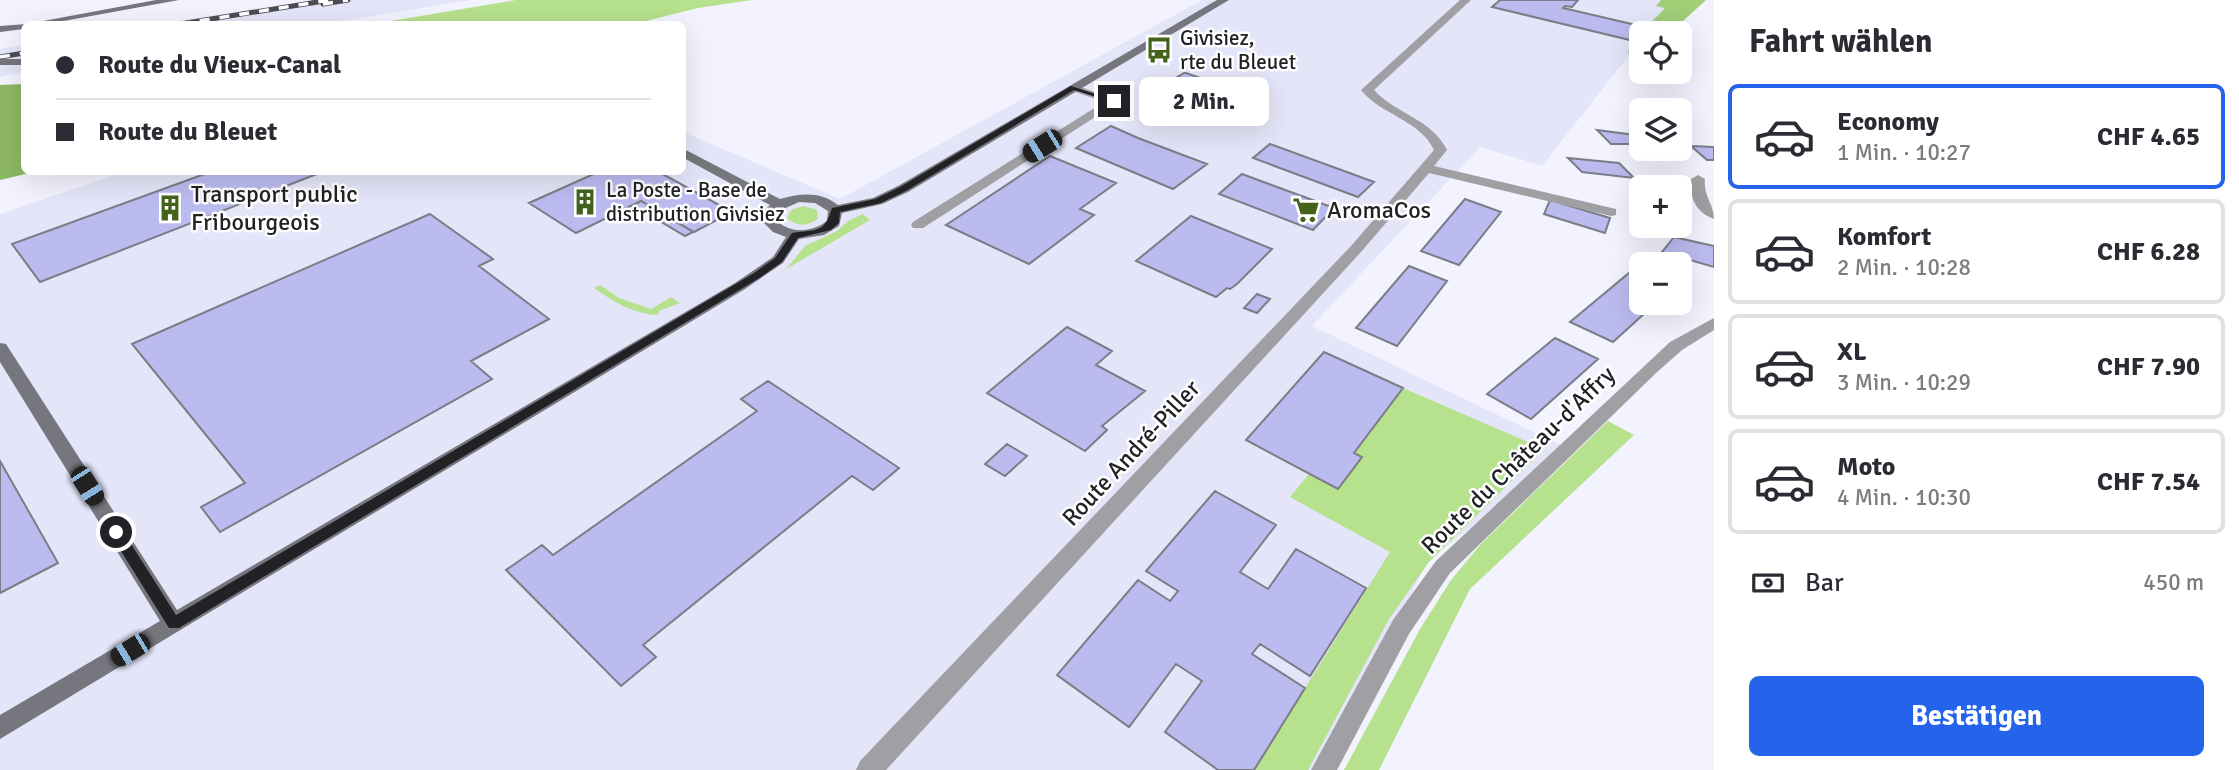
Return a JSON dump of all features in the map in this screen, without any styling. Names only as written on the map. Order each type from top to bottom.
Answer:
[{"type":"street","points":[[50,21],[174,0]]},
{"type":"street","points":[[835,210],[834,223],[828,228],[807,235],[795,235],[776,228],[771,223],[772,210],[779,204],[810,198],[821,200],[835,210],[877,201],[903,189],[1224,0]]},
{"type":"street","name":"Route André-Piller","points":[[869,770],[1356,249],[1441,150],[1434,136],[1374,100],[1367,89],[1466,0]]},
{"type":"street","points":[[0,29],[21,26]]},
{"type":"street","points":[[0,62],[21,62]]},
{"type":"street","points":[[918,225],[1114,101],[1073,88]]},
{"type":"street","points":[[686,154],[779,204]]},
{"type":"street","points":[[1426,168],[1611,212]]},
{"type":"street","points":[[1698,179],[1696,192],[1702,207],[1714,215]]},
{"type":"street","points":[[0,728],[758,275],[778,260],[795,235]]},
{"type":"street","name":"Route du Château-d'Affry","points":[[1324,770],[1401,626],[1443,567],[1649,370],[1676,346],[1714,323]]},
{"type":"street","points":[[0,348],[174,624]]},
{"type":"shaded area","points":[[312,0],[470,0],[343,21],[178,21]]},
{"type":"shaded area","points":[[516,0],[752,0],[698,8],[646,21],[391,21]]},
{"type":"shaded area","points":[[1202,0],[1673,0],[1653,21],[1629,21],[1629,55],[1542,166],[1480,147],[1312,326],[1573,451],[1428,560],[1323,770],[0,770],[0,214],[114,175],[686,175],[686,133],[840,199]]},
{"type":"shaded area","points":[[1661,0],[1706,0],[1683,21],[1652,21],[1665,8],[1656,6]]},
{"type":"shaded area","points":[[21,46],[21,73],[0,77],[0,49]]},
{"type":"shaded area","points":[[21,84],[21,175],[0,180],[0,85]]},
{"type":"shaded area","points":[[804,206],[817,210],[818,219],[802,225],[787,218],[791,210]]},
{"type":"shaded area","points":[[863,214],[870,220],[776,275],[787,268],[805,246],[837,231],[848,221]]},
{"type":"shaded area","points":[[600,285],[619,298],[651,309],[671,297],[680,303],[659,311],[658,315],[640,312],[616,302],[594,288]]},
{"type":"shaded area","points":[[1403,388],[1544,449],[1429,562],[1389,619],[1308,770],[1254,770],[1390,552],[1290,497],[1309,474],[1361,457],[1354,453]]},
{"type":"shaded area","points":[[1608,421],[1634,435],[1470,589],[1379,770],[1344,770],[1420,629],[1451,580],[1481,544]]},
{"type":"building","points":[[1500,0],[1578,0],[1572,7],[1563,8],[1629,23],[1629,40],[1492,7]]},
{"type":"building","points":[[1184,73],[1264,100],[1246,112],[1166,84]]},
{"type":"building","points":[[1111,126],[1207,164],[1173,189],[1076,148]]},
{"type":"building","points":[[1597,130],[1629,134],[1629,144],[1611,144]]},
{"type":"building","points":[[1270,144],[1374,182],[1358,197],[1253,158]]},
{"type":"building","points":[[1692,146],[1714,147],[1714,160],[1707,160]]},
{"type":"building","points":[[1050,156],[1116,183],[1080,209],[1094,215],[1029,264],[946,225]]},
{"type":"building","points":[[1568,158],[1619,163],[1631,175],[1629,177],[1582,172]]},
{"type":"building","points":[[1242,174],[1334,208],[1313,230],[1219,194]]},
{"type":"building","name":"Transport public Fribourgeois","points":[[202,175],[314,175],[40,282],[12,244]]},
{"type":"building","name":"La Poste - Base de distribution Givisiez","points":[[591,175],[664,175],[732,212],[694,232],[641,201],[576,233],[529,203]]},
{"type":"building","points":[[1465,199],[1501,212],[1459,265],[1421,251]]},
{"type":"building","points":[[1550,200],[1610,218],[1605,233],[1544,214]]},
{"type":"building","points":[[641,201],[693,232],[685,236],[633,205]]},
{"type":"building","points":[[430,214],[493,259],[479,266],[549,319],[471,361],[492,379],[220,532],[201,507],[245,483],[132,344]]},
{"type":"building","points":[[1191,216],[1272,249],[1237,284],[1216,297],[1136,261]]},
{"type":"building","points":[[1673,238],[1714,246],[1714,267],[1692,261],[1692,252],[1662,252]]},
{"type":"building","points":[[1409,266],[1447,281],[1397,346],[1356,328]]},
{"type":"building","points":[[1629,273],[1629,315],[1643,315],[1613,342],[1570,322]]},
{"type":"building","points":[[1257,294],[1270,299],[1257,313],[1244,308]]},
{"type":"building","points":[[1067,327],[1112,351],[1096,365],[1145,391],[1102,426],[1107,430],[1085,451],[987,393]]},
{"type":"building","points":[[1555,338],[1598,359],[1531,419],[1487,394]]},
{"type":"building","points":[[1324,352],[1403,388],[1354,453],[1362,457],[1338,489],[1246,440]]},
{"type":"building","points":[[768,381],[899,468],[873,490],[852,476],[643,645],[656,657],[621,686],[506,570],[542,545],[553,555],[757,411],[741,399]]},
{"type":"building","points":[[1007,444],[1027,456],[1005,476],[985,464]]},
{"type":"building","points":[[0,461],[58,563],[0,593]]},
{"type":"building","points":[[1215,491],[1276,525],[1240,572],[1268,589],[1296,549],[1366,588],[1310,676],[1260,644],[1252,654],[1305,688],[1254,770],[1218,770],[1165,732],[1202,681],[1176,664],[1129,727],[1057,675],[1138,580],[1170,601],[1178,591],[1146,571]]},
{"type":"railway","points":[[199,21],[330,0]]},
{"type":"railway","points":[[323,4],[348,0]]},
{"type":"railway","points":[[0,57],[21,54]]},
{"type":"place","name":"Givisiez, rte du Bleuet","points":[[1159,50]]},
{"type":"place","name":"La Poste - Base de distribution Givisiez","points":[[585,202]]},
{"type":"place","name":"Transport public Fribourgeois","points":[[170,208]]},
{"type":"place","name":"AromaCos","points":[[1306,210]]},
{"type":"route","points":[[116,532],[174,624],[758,275],[778,260],[795,235],[818,232],[834,223],[835,210],[877,201],[903,189],[1073,88],[1114,101]]}]
